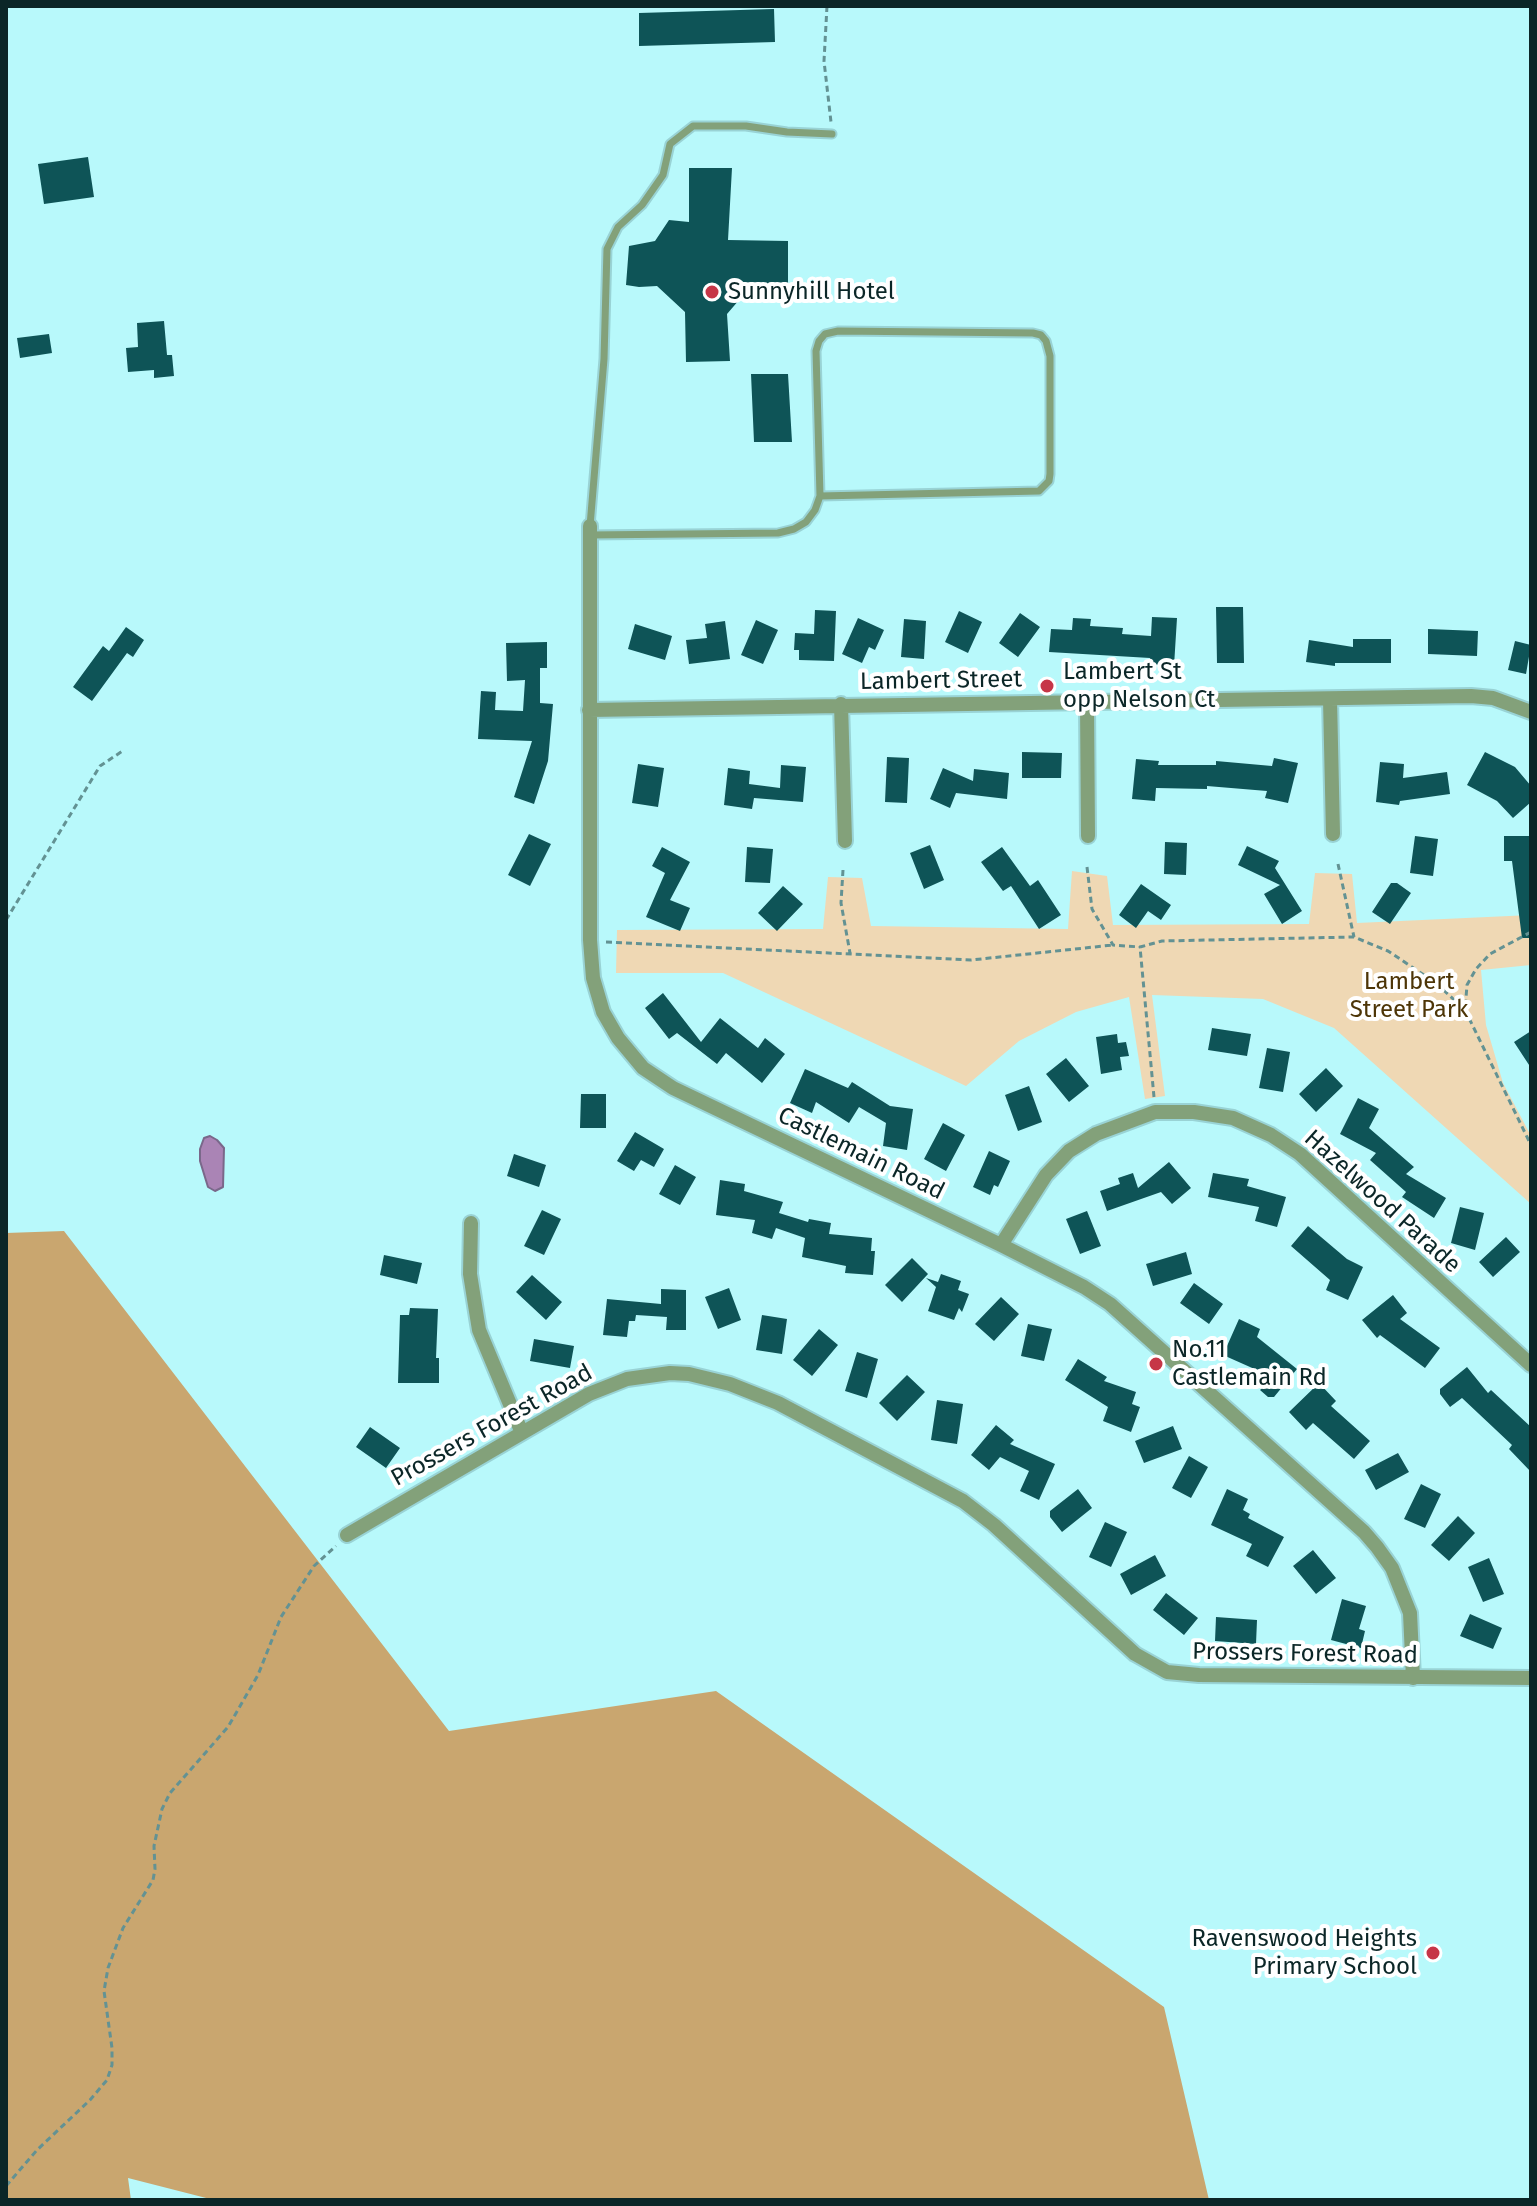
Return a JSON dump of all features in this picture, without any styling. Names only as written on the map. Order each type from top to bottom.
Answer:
[{"type":"street","name":"Castlemain Road","points":[[590,530],[593,978],[603,1012],[618,1038],[643,1068],[673,1088],[1001,1245],[1084,1287],[1110,1304],[1364,1532],[1392,1568],[1410,1613],[1413,1678]]},
{"type":"street","name":"Lambert Street","points":[[589,710],[1471,696],[1493,698],[1531,712]]},
{"type":"street","points":[[1330,699],[1333,834]]},
{"type":"street","points":[[1087,702],[1088,836]]},
{"type":"street","points":[[841,704],[845,841]]},
{"type":"street","name":"Hazelwood Parade","points":[[1001,1245],[1046,1175],[1069,1151],[1096,1134],[1155,1112],[1194,1112],[1233,1118],[1271,1135],[1300,1154],[1531,1365]]},
{"type":"street","points":[[471,1223],[471,1286],[479,1330],[522,1433]]},
{"type":"street","name":"Prossers Forest Road","points":[[347,1535],[589,1394],[627,1379],[670,1373],[689,1374],[755,1392],[810,1418],[963,1501],[994,1525],[1135,1654],[1157,1668],[1199,1675],[1531,1678]]},
{"type":"lane","points":[[820,496],[1039,491],[1049,481],[1050,474],[1050,356],[1046,341],[1041,335],[1033,333],[838,331],[825,334],[816,351],[820,496],[806,522],[778,533],[590,530],[604,359],[607,249],[618,227],[642,205],[663,175],[670,144],[693,126],[746,126],[832,134]]},
{"type":"path","points":[[827,6],[824,61],[832,134]]},
{"type":"path","points":[[6,920],[100,766],[124,750]]},
{"type":"path","points":[[1338,864],[1354,937]]},
{"type":"path","points":[[1087,867],[1092,909],[1113,945]]},
{"type":"path","points":[[843,870],[841,903],[850,953]]},
{"type":"path","points":[[1465,1010],[1467,985],[1476,969],[1490,954],[1531,932]]},
{"type":"path","points":[[604,942],[971,960],[1113,945],[1140,947],[1162,941],[1354,937],[1388,951],[1436,983],[1465,1010],[1531,1145]]},
{"type":"path","points":[[1140,947],[1154,1103]]},
{"type":"path","points":[[6,2186],[107,2080],[112,2065],[104,1991],[108,1968],[123,1928],[153,1880],[154,1846],[162,1809],[170,1793],[228,1727],[258,1675],[281,1617],[314,1566],[347,1535]]},
{"type":"green space","name":"Lambert Street Park","points":[[1072,871],[1107,876],[1113,925],[1309,924],[1315,873],[1352,874],[1357,923],[1531,915],[1531,965],[1481,970],[1486,1025],[1503,1083],[1531,1136],[1531,1204],[1334,1028],[1263,999],[1152,995],[1165,1096],[1145,1099],[1129,997],[1076,1012],[1019,1041],[966,1086],[723,973],[616,973],[617,930],[823,929],[828,877],[862,878],[871,926],[1068,929]]},
{"type":"shaded area","points":[[210,1136],[224,1148],[223,1187],[215,1191],[208,1187],[200,1161],[204,1138]]},
{"type":"shaded area","points":[[64,1231],[449,1731],[716,1691],[1164,2007],[1209,2200],[214,2200],[128,2178],[131,2200],[6,2200],[6,1233]]},
{"type":"building","points":[[774,9],[775,42],[639,46],[639,13]]},
{"type":"building","points":[[88,157],[94,197],[44,204],[38,164]]},
{"type":"building","points":[[689,168],[732,168],[728,240],[788,241],[788,284],[752,285],[727,314],[730,361],[686,362],[685,312],[657,286],[626,285],[629,246],[655,241],[669,220],[689,222]]},
{"type":"building","points":[[164,321],[167,355],[172,355],[174,376],[154,378],[154,370],[128,372],[126,348],[138,347],[137,323]]},
{"type":"building","points":[[49,334],[52,353],[20,358],[17,338]]},
{"type":"building","points":[[751,374],[788,374],[792,442],[754,442]]},
{"type":"building","points":[[1216,607],[1243,607],[1244,663],[1217,663]]},
{"type":"building","points":[[815,610],[836,611],[834,661],[799,660],[799,650],[794,650],[795,633],[814,634]]},
{"type":"building","points":[[959,611],[982,622],[968,653],[945,642]]},
{"type":"building","points":[[1020,613],[1040,627],[1018,657],[999,643]]},
{"type":"building","points":[[1152,617],[1177,618],[1174,666],[1149,664],[1150,658],[1049,652],[1051,629],[1072,630],[1073,618],[1091,619],[1090,626],[1123,628],[1122,634],[1151,636]]},
{"type":"building","points":[[858,618],[884,630],[875,650],[869,647],[862,663],[842,654]]},
{"type":"building","points":[[904,619],[926,621],[924,659],[901,657]]},
{"type":"building","points":[[756,620],[778,630],[763,664],[741,655]]},
{"type":"building","points":[[725,621],[730,659],[689,664],[686,640],[707,638],[705,624]]},
{"type":"building","points":[[635,624],[672,636],[665,660],[628,649]]},
{"type":"building","points":[[126,627],[144,640],[133,657],[127,653],[92,701],[73,687],[103,646],[109,651]]},
{"type":"building","points":[[1428,629],[1478,631],[1477,656],[1428,654]]},
{"type":"building","points":[[1353,639],[1391,639],[1391,663],[1335,663],[1335,666],[1306,662],[1309,640],[1353,647]]},
{"type":"building","points":[[1515,641],[1531,645],[1526,674],[1508,670]]},
{"type":"building","points":[[547,642],[547,668],[540,668],[540,703],[553,704],[548,761],[534,804],[514,797],[532,741],[478,739],[481,691],[496,692],[495,710],[523,711],[525,680],[507,681],[506,643]]},
{"type":"building","points":[[1022,752],[1062,753],[1061,778],[1022,778]]},
{"type":"building","points":[[1485,752],[1515,767],[1531,786],[1531,802],[1513,818],[1497,801],[1467,785]]},
{"type":"building","points":[[887,757],[909,758],[907,803],[885,802]]},
{"type":"building","points":[[1274,758],[1298,763],[1288,803],[1265,798],[1267,791],[1207,786],[1207,789],[1156,788],[1155,801],[1132,799],[1136,759],[1159,761],[1158,765],[1216,765],[1216,761],[1272,766]]},
{"type":"building","points":[[1380,762],[1404,764],[1403,778],[1447,772],[1450,794],[1400,801],[1399,805],[1376,802]]},
{"type":"building","points":[[638,764],[664,768],[658,807],[632,803]]},
{"type":"building","points":[[781,765],[806,767],[803,802],[754,798],[752,809],[724,805],[728,768],[750,771],[749,784],[780,788]]},
{"type":"building","points":[[943,768],[973,781],[974,769],[1009,773],[1007,799],[956,793],[950,808],[930,799]]},
{"type":"building","points":[[529,834],[551,844],[530,886],[508,875]]},
{"type":"building","points":[[1415,836],[1438,839],[1433,876],[1410,873]]},
{"type":"building","points":[[1504,836],[1531,836],[1531,938],[1522,938],[1512,861],[1504,861]]},
{"type":"building","points":[[1165,842],[1187,843],[1186,875],[1164,874]]},
{"type":"building","points":[[930,845],[944,880],[924,889],[910,853]]},
{"type":"building","points":[[1247,846],[1279,861],[1275,868],[1302,911],[1282,924],[1264,894],[1280,885],[1238,865]]},
{"type":"building","points":[[662,847],[690,862],[670,900],[690,908],[680,931],[646,917],[665,873],[652,866]]},
{"type":"building","points":[[747,847],[773,849],[770,883],[745,882]]},
{"type":"building","points":[[1002,847],[1030,886],[1038,880],[1061,915],[1039,929],[1011,886],[1003,891],[981,862]]},
{"type":"building","points":[[1391,883],[1397,883],[1411,893],[1390,924],[1372,912]]},
{"type":"building","points":[[1141,884],[1171,905],[1161,920],[1148,911],[1136,928],[1119,915]]},
{"type":"building","points":[[783,886],[803,904],[777,931],[758,913]]},
{"type":"building","points":[[663,993],[701,1042],[720,1018],[758,1048],[765,1038],[785,1054],[762,1083],[726,1053],[717,1064],[677,1033],[669,1039],[645,1008]]},
{"type":"building","points":[[1212,1028],[1251,1034],[1247,1056],[1208,1050]]},
{"type":"building","points":[[1531,1031],[1531,1068],[1514,1042]]},
{"type":"building","points":[[1117,1034],[1118,1043],[1126,1042],[1129,1056],[1120,1057],[1122,1070],[1101,1074],[1096,1037]]},
{"type":"building","points":[[1267,1048],[1290,1052],[1283,1092],[1259,1088]]},
{"type":"building","points":[[1066,1058],[1089,1086],[1069,1102],[1046,1074]]},
{"type":"building","points":[[1326,1068],[1343,1086],[1316,1112],[1299,1094]]},
{"type":"building","points":[[805,1069],[848,1088],[852,1082],[890,1106],[913,1109],[907,1150],[883,1146],[886,1123],[859,1107],[849,1123],[816,1102],[812,1113],[790,1103]]},
{"type":"building","points":[[1029,1086],[1042,1122],[1018,1131],[1005,1095]]},
{"type":"building","points":[[581,1094],[606,1094],[606,1128],[580,1128]]},
{"type":"building","points":[[1358,1098],[1379,1109],[1369,1128],[1414,1167],[1406,1174],[1446,1198],[1434,1218],[1402,1197],[1406,1192],[1370,1160],[1376,1153],[1340,1134]]},
{"type":"building","points":[[943,1123],[965,1135],[946,1171],[924,1159]]},
{"type":"building","points":[[635,1132],[664,1149],[654,1167],[641,1160],[634,1171],[617,1161]]},
{"type":"building","points":[[989,1151],[1010,1161],[998,1187],[994,1185],[990,1195],[973,1187]]},
{"type":"building","points":[[514,1154],[546,1165],[539,1187],[507,1176]]},
{"type":"building","points":[[1169,1162],[1191,1188],[1172,1204],[1161,1192],[1107,1211],[1100,1191],[1120,1184],[1118,1178],[1133,1173],[1138,1188]]},
{"type":"building","points":[[675,1165],[696,1177],[680,1205],[659,1194]]},
{"type":"building","points":[[1213,1173],[1249,1179],[1247,1186],[1286,1197],[1277,1227],[1255,1221],[1259,1207],[1208,1197]]},
{"type":"building","points":[[720,1180],[745,1184],[744,1191],[783,1202],[779,1213],[808,1222],[809,1219],[831,1223],[829,1234],[872,1238],[871,1251],[875,1251],[873,1275],[845,1273],[846,1266],[802,1257],[805,1238],[776,1228],[772,1239],[752,1233],[755,1220],[716,1215]]},
{"type":"building","points":[[1460,1207],[1484,1213],[1475,1250],[1451,1243]]},
{"type":"building","points":[[542,1210],[561,1219],[544,1255],[524,1246]]},
{"type":"building","points":[[1087,1211],[1101,1246],[1080,1254],[1066,1219]]},
{"type":"building","points":[[1308,1226],[1347,1259],[1363,1267],[1348,1300],[1326,1290],[1330,1280],[1291,1246]]},
{"type":"building","points":[[1506,1237],[1520,1252],[1493,1277],[1479,1262]]},
{"type":"building","points":[[1186,1252],[1192,1274],[1153,1286],[1146,1264]]},
{"type":"building","points":[[384,1255],[422,1263],[417,1284],[380,1275]]},
{"type":"building","points":[[912,1258],[928,1274],[902,1302],[885,1285]]},
{"type":"building","points":[[941,1274],[961,1281],[958,1290],[969,1294],[962,1312],[959,1308],[954,1320],[928,1311],[936,1287],[926,1278],[938,1282]]},
{"type":"building","points":[[532,1275],[562,1302],[546,1320],[516,1292]]},
{"type":"building","points":[[1194,1283],[1223,1304],[1209,1324],[1180,1303]]},
{"type":"building","points":[[729,1288],[741,1320],[718,1329],[705,1297]]},
{"type":"building","points":[[661,1289],[686,1290],[686,1330],[666,1330],[667,1317],[636,1315],[635,1321],[629,1321],[627,1337],[603,1335],[607,1299],[661,1304]]},
{"type":"building","points":[[1393,1295],[1407,1313],[1400,1319],[1440,1348],[1425,1368],[1380,1335],[1377,1338],[1362,1320]]},
{"type":"building","points":[[1001,1297],[1019,1314],[994,1341],[975,1324]]},
{"type":"building","points":[[410,1308],[438,1309],[436,1358],[439,1358],[439,1383],[398,1383],[400,1315],[409,1315]]},
{"type":"building","points":[[762,1315],[787,1319],[782,1354],[756,1350]]},
{"type":"building","points":[[1239,1319],[1260,1329],[1257,1337],[1297,1369],[1274,1397],[1268,1397],[1260,1390],[1265,1385],[1255,1377],[1259,1371],[1223,1355]]},
{"type":"building","points":[[1028,1324],[1052,1329],[1044,1361],[1021,1356]]},
{"type":"building","points":[[819,1329],[838,1345],[812,1376],[793,1360]]},
{"type":"building","points":[[534,1339],[574,1346],[570,1368],[530,1361]]},
{"type":"building","points":[[857,1352],[878,1359],[867,1398],[845,1391]]},
{"type":"building","points":[[1078,1359],[1107,1377],[1104,1381],[1136,1392],[1132,1404],[1140,1407],[1131,1432],[1103,1421],[1108,1407],[1065,1380]]},
{"type":"building","points":[[1467,1367],[1488,1393],[1491,1390],[1531,1427],[1531,1472],[1509,1449],[1512,1445],[1462,1398],[1450,1407],[1440,1394],[1440,1389]]},
{"type":"building","points":[[907,1375],[925,1392],[897,1421],[879,1403]]},
{"type":"building","points":[[1319,1383],[1336,1401],[1331,1406],[1370,1441],[1354,1459],[1313,1423],[1306,1430],[1289,1412]]},
{"type":"building","points":[[937,1400],[963,1404],[957,1444],[931,1440]]},
{"type":"building","points":[[996,1425],[1014,1440],[1010,1444],[1055,1464],[1039,1500],[1020,1491],[1029,1471],[1000,1457],[989,1470],[971,1455]]},
{"type":"building","points":[[1173,1426],[1182,1449],[1144,1463],[1135,1441]]},
{"type":"building","points":[[370,1427],[400,1448],[386,1468],[356,1447]]},
{"type":"building","points":[[1398,1453],[1409,1472],[1376,1490],[1365,1470]]},
{"type":"building","points":[[1189,1456],[1208,1467],[1191,1498],[1172,1488]]},
{"type":"building","points":[[1421,1484],[1441,1494],[1425,1528],[1404,1519]]},
{"type":"building","points":[[1078,1489],[1092,1508],[1062,1532],[1050,1517],[1050,1511]]},
{"type":"building","points":[[1227,1489],[1248,1499],[1243,1510],[1250,1514],[1248,1518],[1284,1537],[1268,1567],[1246,1556],[1252,1544],[1211,1525]]},
{"type":"building","points":[[1458,1516],[1475,1533],[1449,1561],[1431,1545]]},
{"type":"building","points":[[1105,1522],[1127,1532],[1111,1567],[1089,1557]]},
{"type":"building","points":[[1313,1550],[1336,1578],[1316,1594],[1293,1566]]},
{"type":"building","points":[[1155,1555],[1166,1576],[1131,1595],[1120,1574]]},
{"type":"building","points":[[1489,1558],[1504,1594],[1483,1602],[1468,1567]]},
{"type":"building","points":[[1166,1593],[1198,1618],[1184,1635],[1153,1610]]},
{"type":"building","points":[[1342,1599],[1366,1606],[1359,1629],[1365,1631],[1361,1648],[1331,1640]]},
{"type":"building","points":[[1470,1614],[1502,1628],[1493,1649],[1460,1636]]},
{"type":"building","points":[[1216,1617],[1257,1620],[1256,1644],[1215,1641]]},
{"type":"place","name":"Sunnyhill Hotel","points":[[712,292]]},
{"type":"place","name":"Lambert St opp Nelson Ct","points":[[1047,686]]},
{"type":"place","name":"No.11 Castlemain Rd","points":[[1156,1364]]},
{"type":"place","name":"Ravenswood Heights Primary School","points":[[1433,1953]]}]
